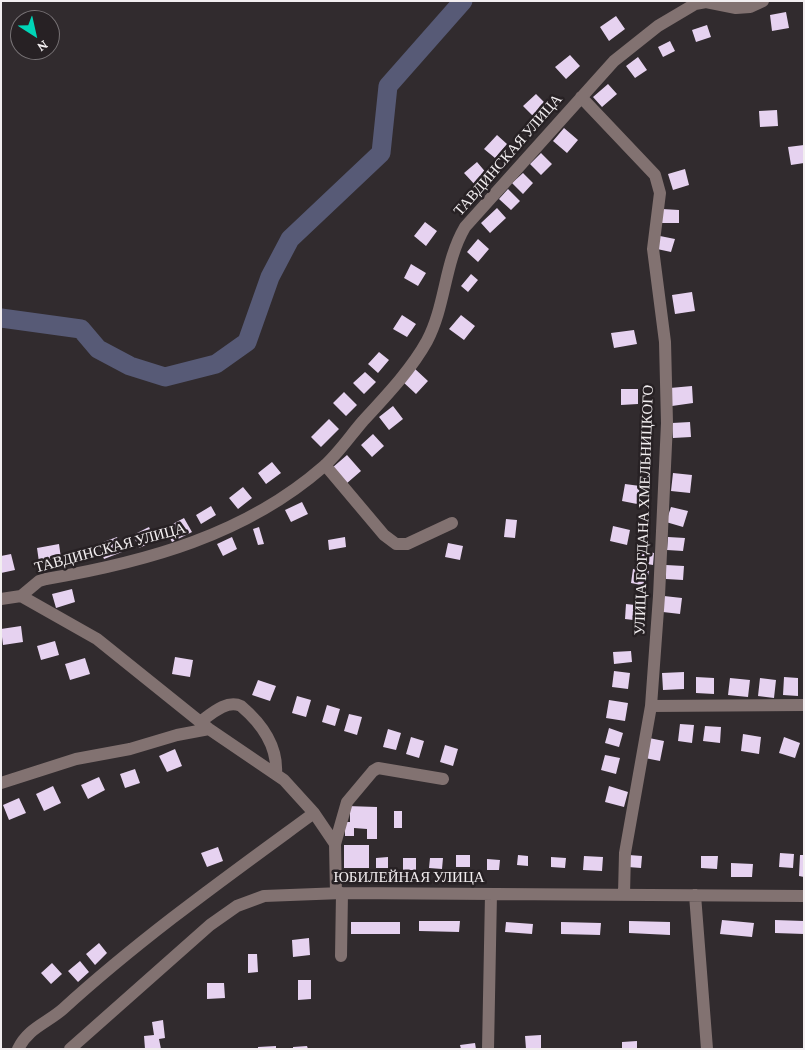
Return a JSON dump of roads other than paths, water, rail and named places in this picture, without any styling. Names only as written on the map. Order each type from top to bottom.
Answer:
[{"type":"street","name":"ТАВДИНСКАЯ УЛИЦА","points":[[1,599],[21,596],[39,581],[158,555],[217,534],[286,496],[325,465],[381,401],[426,342],[438,312],[451,256],[465,227],[580,97],[633,44],[685,8],[706,2],[736,8],[750,7],[763,1]]},
{"type":"street","name":"УЛИЦА БОГДАНА ХМЕЛЬНИЦКОГО","points":[[580,97],[655,175],[660,193],[653,249],[665,342],[666,423],[659,596],[651,706],[626,853],[624,894]]},
{"type":"street","points":[[325,465],[384,535],[396,544],[407,544],[452,523]]},
{"type":"street","points":[[21,596],[97,639],[205,726],[276,774],[314,813],[335,844]]},
{"type":"street","points":[[1,783],[76,759],[205,726],[229,705],[236,704],[241,706],[265,733],[276,756],[276,774]]},
{"type":"street","points":[[651,706],[804,705]]},
{"type":"street","points":[[341,956],[335,844],[347,802],[373,771],[378,768],[442,779]]},
{"type":"street","points":[[18,1049],[35,1027],[60,1011],[93,980],[177,913],[314,813]]},
{"type":"street","name":"ЮБИЛЕЙНАЯ УЛИЦА","points":[[70,1049],[167,961],[210,925],[237,906],[264,896],[339,893],[804,896]]},
{"type":"street","points":[[488,1049],[491,894]]},
{"type":"street","points":[[696,895],[707,1049]]},
{"type":"waterway","points":[[1,318],[81,329],[98,349],[130,366],[165,377],[216,364],[247,342],[270,277],[290,239],[381,153],[388,86],[463,1]]}]
